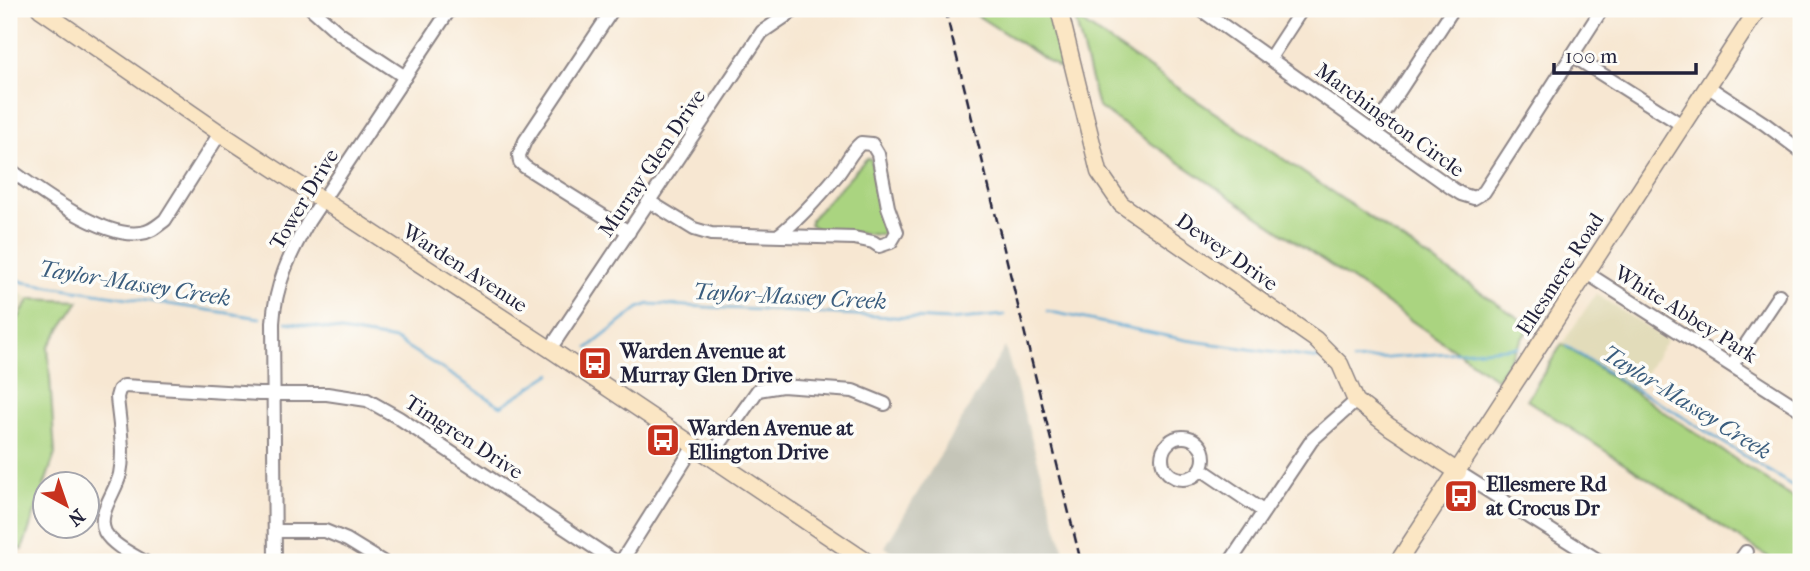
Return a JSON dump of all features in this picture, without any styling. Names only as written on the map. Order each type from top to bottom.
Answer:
[{"type":"main road","name":"Warden Avenue","points":[[40,9],[220,133],[550,349],[867,562]]},
{"type":"main road","name":"Dewey Drive","points":[[1059,9],[1099,172],[1121,204],[1315,339],[1340,364],[1356,401],[1458,472]]},
{"type":"main road","name":"Ellesmere Road","points":[[1398,562],[1758,9]]},
{"type":"street","points":[[312,9],[340,34],[405,76]]},
{"type":"street","name":"Tower Drive","points":[[275,562],[275,296],[291,252],[450,9]]},
{"type":"street","name":"Murray Glen Drive","points":[[550,349],[762,32],[796,9]]},
{"type":"street","name":"Marchington Circle","points":[[1200,9],[1453,189],[1474,198],[1484,192],[1602,9]]},
{"type":"street","points":[[1270,58],[1302,9]]},
{"type":"street","points":[[1373,131],[1453,9]]},
{"type":"street","points":[[610,10],[525,141],[519,155],[520,162],[526,167],[629,232]]},
{"type":"street","points":[[1573,56],[1682,125]]},
{"type":"street","points":[[1707,86],[1801,151]]},
{"type":"street","points":[[9,169],[83,219],[124,233],[138,234],[152,230],[165,220],[220,133]]},
{"type":"street","points":[[650,202],[694,229],[711,234],[854,239],[879,246],[894,239],[897,233],[888,207],[878,154],[872,144],[861,143],[855,147],[836,176],[779,235]]},
{"type":"street","name":"White Abbey Park","points":[[1585,272],[1801,411]]},
{"type":"street","points":[[1732,365],[1779,295]]},
{"type":"street","name":"Timgren Drive","points":[[145,562],[117,544],[105,532],[103,517],[120,475],[118,390],[132,385],[158,389],[327,394],[367,400],[380,405],[619,562]]},
{"type":"street","points":[[710,456],[758,390],[782,386],[853,391],[885,404]]},
{"type":"street","points":[[1230,562],[1312,440],[1356,401]]},
{"type":"street","points":[[619,562],[694,446]]},
{"type":"street","points":[[1201,469],[1263,512]]},
{"type":"street","points":[[1458,472],[1577,556],[1601,562]]},
{"type":"street","points":[[276,531],[325,531],[347,540],[383,562]]},
{"type":"shaded area","points":[[9,286],[30,299],[9,334]]},
{"type":"shaded area","points":[[1596,294],[1667,340],[1634,391],[1562,344]]},
{"type":"shaded area","points":[[1005,347],[1067,562],[907,562],[885,547]]},
{"type":"green space","points":[[1048,9],[1064,71],[970,11]]},
{"type":"green space","points":[[1075,18],[1530,326],[1497,379],[1098,107]]},
{"type":"green space","points":[[867,158],[871,159],[880,205],[888,224],[887,231],[881,235],[819,230],[810,224],[811,219]]},
{"type":"green space","points":[[30,299],[79,301],[48,347],[55,454],[50,470],[32,470],[32,521],[22,550],[9,540],[9,334]]},
{"type":"green space","points":[[1562,344],[1801,503],[1801,562],[1776,562],[1527,400]]},
{"type":"waterway","name":"Taylor-Massey Creek","points":[[9,274],[23,282],[260,318]]},
{"type":"waterway","name":"Taylor-Massey Creek","points":[[588,348],[639,308],[649,304],[949,320],[1004,315]]},
{"type":"waterway","name":"Taylor-Massey Creek","points":[[1047,311],[1186,340],[1319,359]]},
{"type":"waterway","name":"Taylor-Massey Creek","points":[[286,322],[396,340],[501,406],[551,374]]},
{"type":"waterway","name":"Taylor-Massey Creek","points":[[1566,346],[1791,485]]},
{"type":"waterway","name":"Taylor-Massey Creek","points":[[1353,361],[1518,347]]},
{"type":"railway","points":[[945,9],[1081,562]]},
{"type":"place","name":"Warden Avenue at Murray Glen Drive","points":[[595,363]]},
{"type":"place","name":"Warden Avenue at Ellington Drive","points":[[663,440]]},
{"type":"place","name":"Ellesmere Rd at Crocus Dr","points":[[1461,496]]}]
